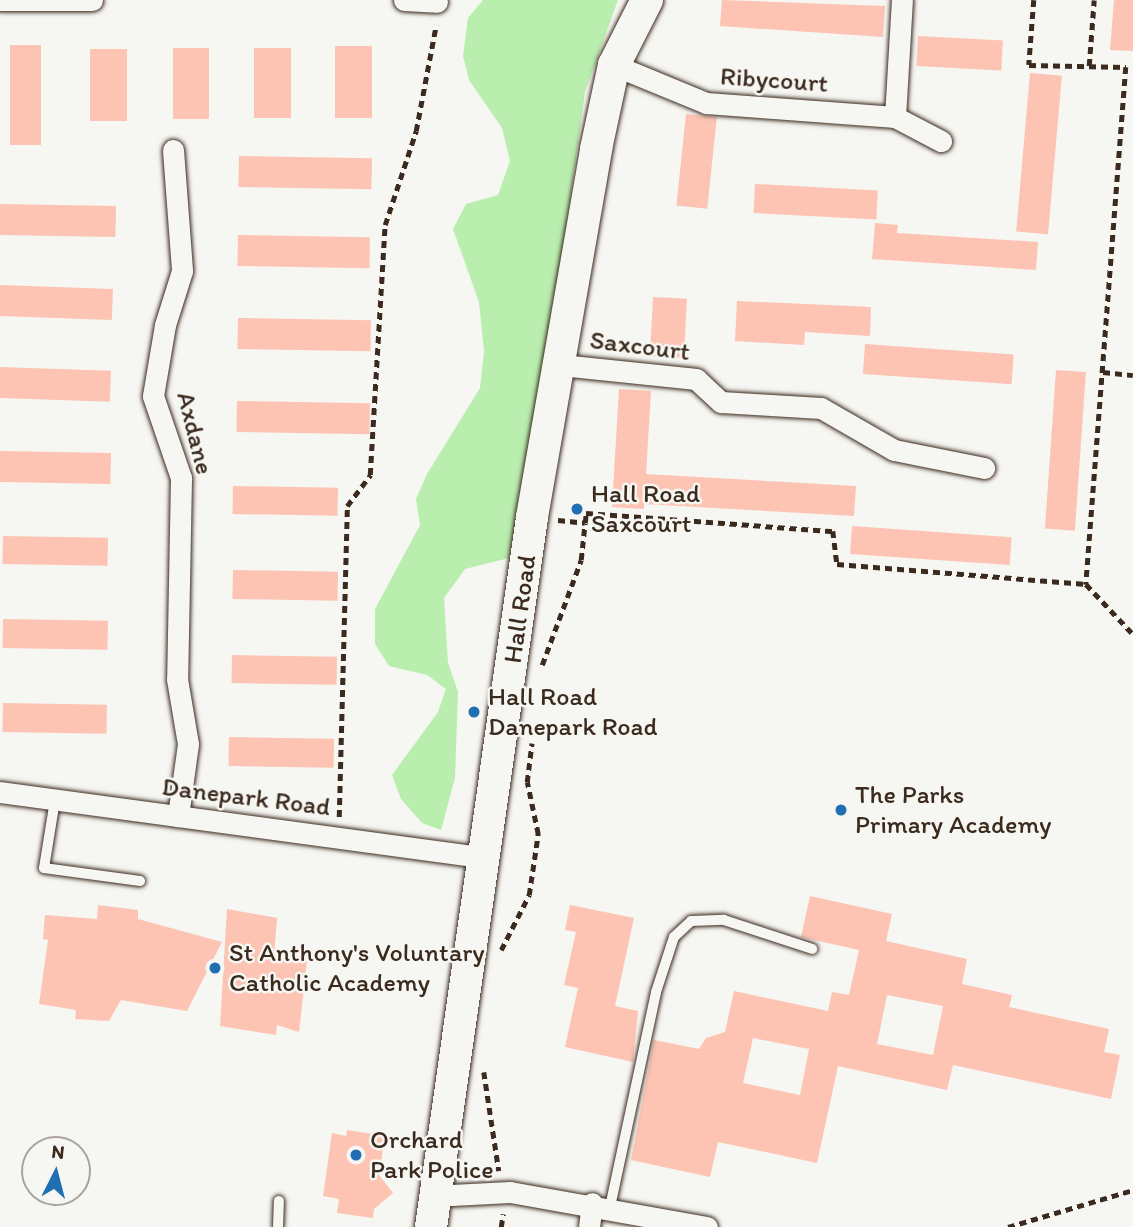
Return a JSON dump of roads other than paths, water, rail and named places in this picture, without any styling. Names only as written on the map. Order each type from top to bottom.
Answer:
[{"type":"street","points":[[0,0],[92,0]]},
{"type":"street","points":[[404,0],[437,2]]},
{"type":"street","name":"Hall Road","points":[[431,1227],[432,1196],[485,858],[532,517],[614,65],[647,0]]},
{"type":"street","points":[[895,117],[902,0]]},
{"type":"street","name":"Ribycourt","points":[[614,65],[706,103],[895,117],[940,141]]},
{"type":"street","name":"Axdane","points":[[173,150],[182,271],[165,325],[153,396],[181,478],[177,679],[188,744],[178,816]]},
{"type":"street","name":"Saxcourt","points":[[561,365],[696,379],[721,402],[821,408],[894,450],[984,468]]},
{"type":"street","name":"Danepark Road","points":[[0,792],[485,858]]},
{"type":"street","points":[[432,1196],[503,1192],[601,1205],[707,1227]]},
{"type":"street","points":[[589,1227],[601,1205]]},
{"type":"lane","points":[[55,800],[44,868],[140,881]]},
{"type":"lane","points":[[601,1205],[656,992],[674,937],[691,921],[724,920],[812,949]]},
{"type":"lane","points":[[278,1227],[279,1201]]},
{"type":"place","name":"Hall Road Saxcourt","points":[[577,509]]},
{"type":"place","name":"Hall Road Danepark Road","points":[[474,712]]},
{"type":"place","name":"The Parks Primary Academy","points":[[841,810]]},
{"type":"place","name":"St Anthony's Voluntary Catholic Academy","points":[[215,968]]},
{"type":"place","name":"Orchard Park Police","points":[[356,1155]]}]
